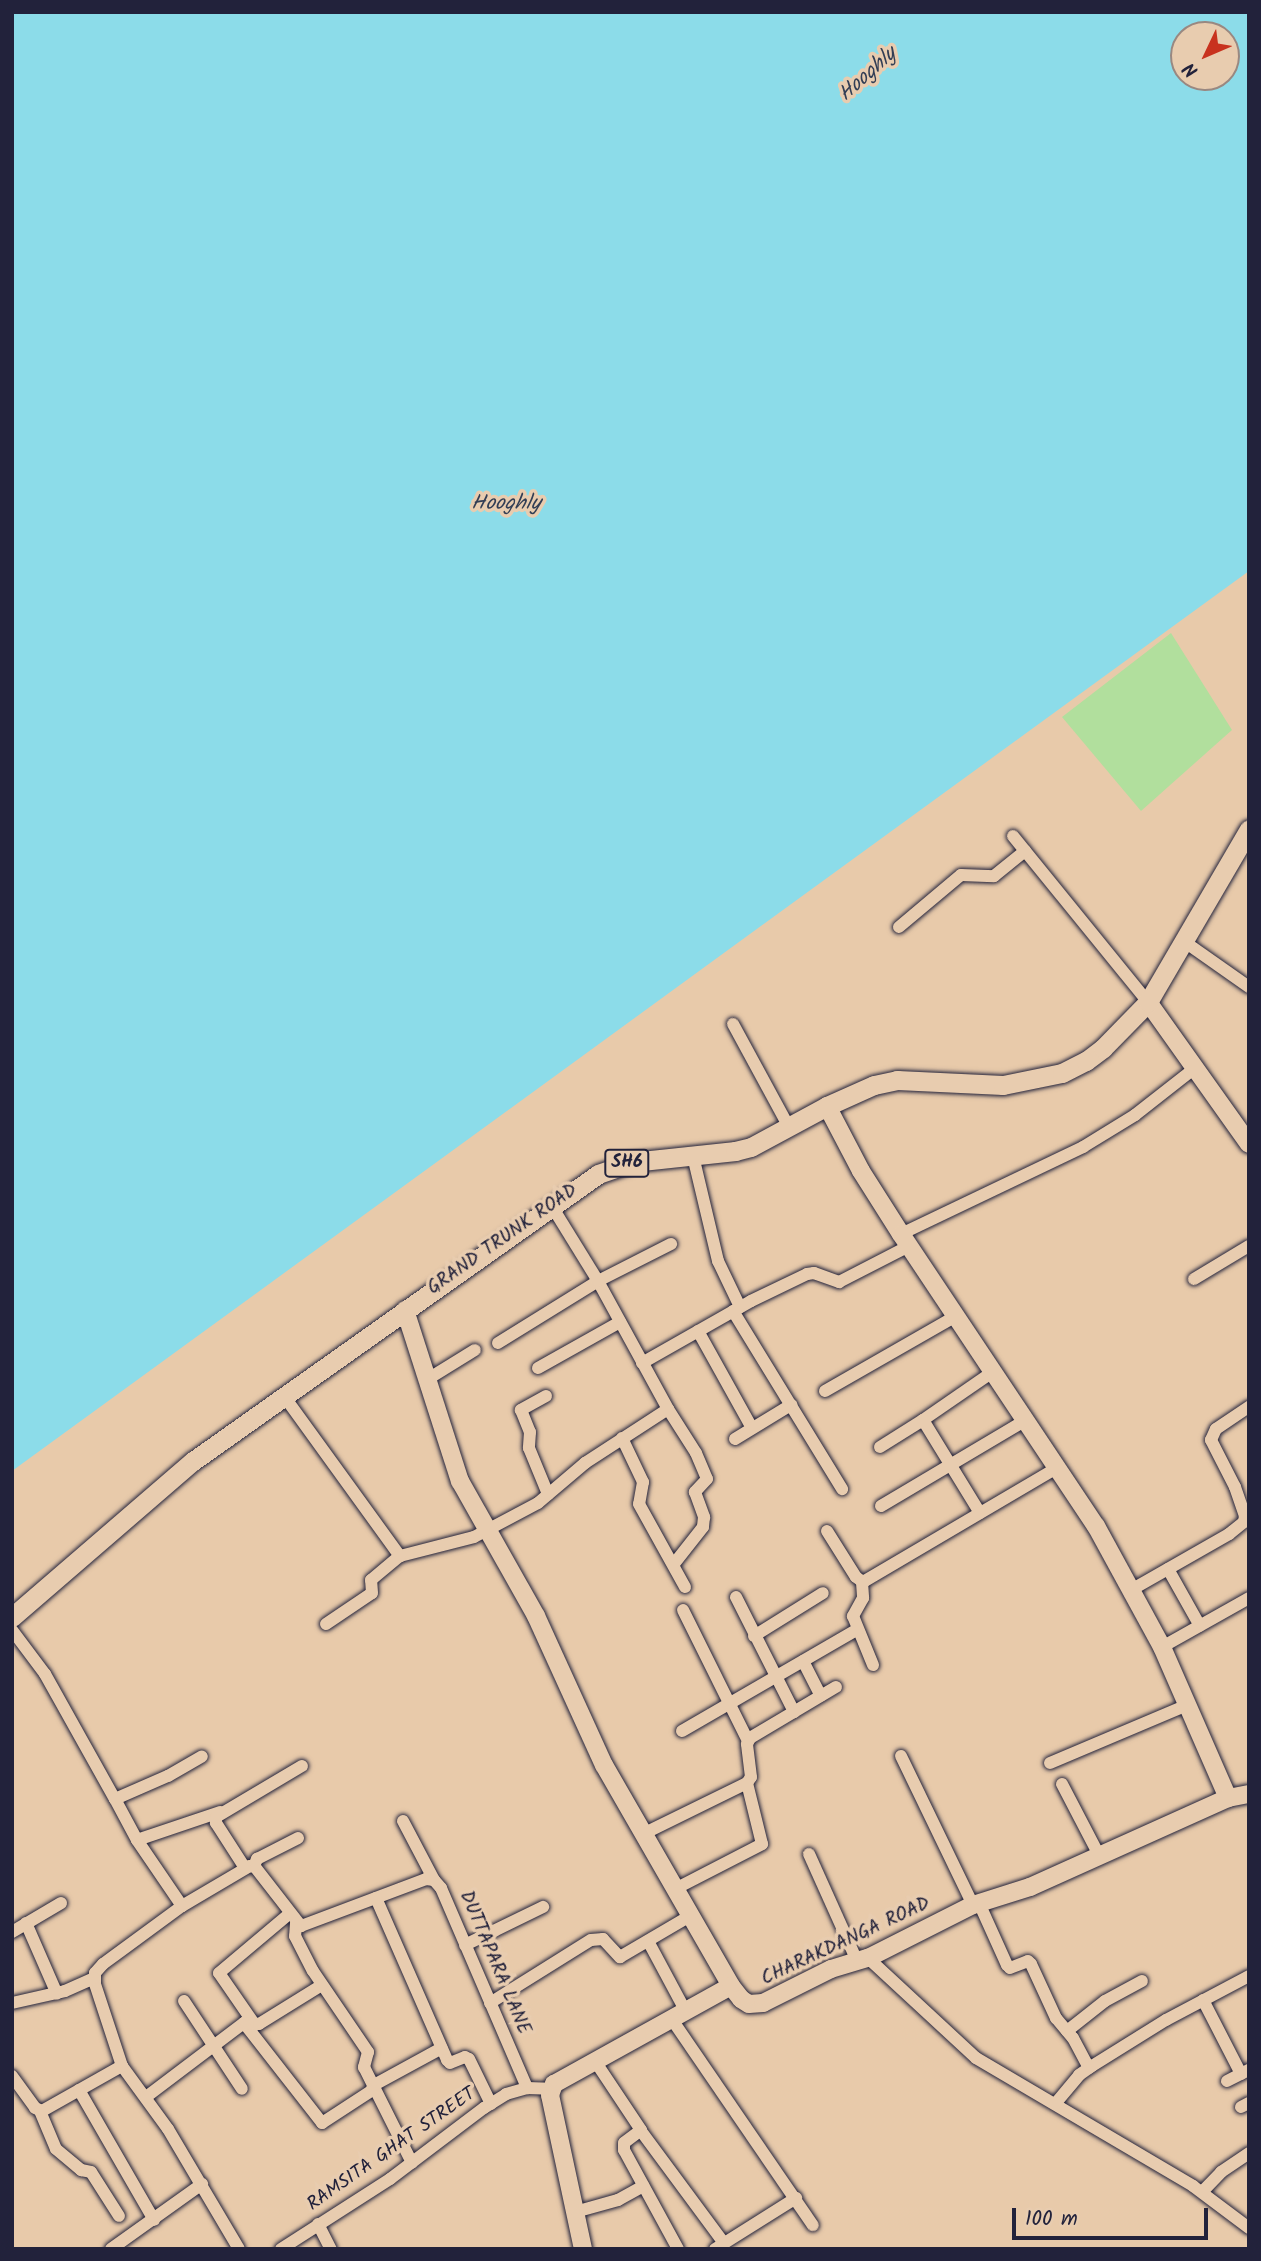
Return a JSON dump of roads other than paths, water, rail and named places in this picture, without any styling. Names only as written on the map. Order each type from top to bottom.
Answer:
[{"type":"main road","name":"GRAND TRUNK ROAD","points":[[12,1617],[193,1461],[587,1181],[617,1166],[743,1149],[790,1129],[827,1106],[874,1085],[897,1080],[1003,1085],[1062,1073],[1103,1048],[1148,1002],[1249,829]]},
{"type":"street","points":[[1013,836],[1148,1002],[1249,1144]]},
{"type":"street","points":[[899,927],[961,875],[994,876],[1025,851]]},
{"type":"street","points":[[1185,942],[1249,987]]},
{"type":"street","points":[[733,1024],[790,1129]]},
{"type":"street","points":[[642,1363],[736,1309],[807,1274],[814,1273],[839,1282],[905,1240],[1083,1147],[1135,1115],[1195,1068]]},
{"type":"street","points":[[827,1106],[861,1171],[1058,1467],[1131,1590],[1162,1647],[1228,1798]]},
{"type":"street","points":[[693,1156],[718,1261],[736,1309],[842,1489]]},
{"type":"street","points":[[551,1205],[598,1281],[668,1409],[696,1453],[707,1479],[695,1492],[704,1517],[703,1527],[673,1566]]},
{"type":"street","points":[[498,1343],[598,1281],[671,1244]]},
{"type":"street","points":[[1194,1279],[1249,1246]]},
{"type":"street","points":[[405,1310],[453,1466],[536,1616],[604,1765],[731,1986],[550,2089],[527,2088]]},
{"type":"street","points":[[825,1391],[956,1315]]},
{"type":"street","points":[[538,1368],[620,1322]]},
{"type":"street","points":[[698,1331],[752,1429]]},
{"type":"street","points":[[428,1378],[475,1350]]},
{"type":"street","points":[[880,1447],[994,1371]]},
{"type":"street","points":[[284,1396],[400,1556]]},
{"type":"street","points":[[546,1396],[521,1410],[530,1432],[529,1448],[548,1494]]},
{"type":"street","points":[[735,1439],[791,1405]]},
{"type":"street","points":[[1131,1590],[1245,1530],[1242,1507],[1211,1440],[1216,1429],[1249,1407]]},
{"type":"street","points":[[326,1625],[372,1593],[371,1580],[400,1556],[489,1530],[527,1511],[621,1438],[668,1409]]},
{"type":"street","points":[[923,1420],[980,1513]]},
{"type":"street","points":[[881,1506],[1026,1420]]},
{"type":"street","points":[[621,1438],[643,1482],[639,1504],[685,1587]]},
{"type":"street","points":[[862,1582],[1058,1467]]},
{"type":"street","points":[[827,1531],[862,1582],[863,1598],[853,1616],[873,1665]]},
{"type":"street","points":[[1168,1569],[1200,1626]]},
{"type":"street","points":[[754,1636],[823,1594]]},
{"type":"street","points":[[736,1597],[794,1712]]},
{"type":"street","points":[[1162,1647],[1249,1598]]},
{"type":"street","points":[[643,1834],[747,1783],[751,1777],[748,1741],[683,1610]]},
{"type":"street","points":[[682,1731],[858,1629]]},
{"type":"street","points":[[12,1630],[45,1674],[137,1840],[182,1906]]},
{"type":"street","points":[[803,1661],[821,1696]]},
{"type":"street","points":[[748,1741],[836,1687]]},
{"type":"street","points":[[1050,1763],[1187,1705]]},
{"type":"street","points":[[115,1799],[168,1776],[202,1756]]},
{"type":"street","points":[[901,1756],[1007,1965],[1010,1968],[1029,1962],[1056,2018],[1089,2068]]},
{"type":"street","points":[[137,1840],[220,1812],[302,1766]]},
{"type":"street","points":[[675,1889],[762,1844],[747,1783]]},
{"type":"street","points":[[1062,1784],[1100,1857]]},
{"type":"street","name":"CHARAKDANGA ROAD","points":[[731,1986],[741,1999],[749,2004],[763,2003],[831,1969],[863,1959],[976,1904],[1030,1887],[1228,1798],[1249,1794]]},
{"type":"street","points":[[220,1812],[216,1823],[293,1918],[295,1936],[322,1985],[368,2052],[363,2064],[412,2162]]},
{"type":"street","points":[[403,1821],[434,1880]]},
{"type":"street","points":[[12,2003],[58,1994],[94,1978],[103,1964],[182,1906],[249,1867],[257,1859],[298,1838]]},
{"type":"street","points":[[808,1854],[863,1959],[976,2058],[1202,2192],[1247,2224]]},
{"type":"street","name":"DUTTAPARA LANE","points":[[293,1918],[305,1926],[426,1879],[434,1880],[466,1945],[527,2088]]},
{"type":"street","points":[[376,1898],[450,2063],[465,2057],[469,2059],[491,2104]]},
{"type":"street","points":[[12,1932],[61,1903]]},
{"type":"street","points":[[466,1945],[544,1907]]},
{"type":"street","points":[[490,2003],[596,1938],[605,1941],[619,1957],[690,1916]]},
{"type":"street","points":[[293,1918],[219,1973],[250,2024],[321,2123],[371,2091],[374,2085],[442,2048]]},
{"type":"street","points":[[26,1923],[58,1994]]},
{"type":"street","points":[[648,1941],[678,2014],[813,2225]]},
{"type":"street","points":[[1055,2104],[1089,2068],[1203,2000],[1249,1976]]},
{"type":"street","points":[[94,1978],[121,2066],[146,2096],[202,2184],[239,2249]]},
{"type":"street","points":[[1067,2031],[1100,2005],[1142,1981]]},
{"type":"street","points":[[146,2096],[213,2047],[322,1985]]},
{"type":"street","points":[[1203,2000],[1245,2072],[1227,2081]]},
{"type":"street","points":[[184,2001],[242,2089]]},
{"type":"street","points":[[595,2061],[720,2246],[796,2199]]},
{"type":"street","points":[[40,2112],[121,2066]]},
{"type":"street","points":[[12,2076],[40,2112],[56,2149],[81,2170],[92,2172],[119,2216]]},
{"type":"street","name":"RAMSITA GHAT STREET","points":[[281,2249],[412,2162],[506,2094],[527,2088]]},
{"type":"street","points":[[550,2089],[583,2249]]},
{"type":"street","points":[[79,2091],[153,2220]]},
{"type":"street","points":[[641,2131],[624,2143],[623,2148],[678,2249]]},
{"type":"street","points":[[1202,2192],[1221,2172],[1249,2153]]},
{"type":"street","points":[[111,2249],[202,2184]]},
{"type":"street","points":[[575,2212],[618,2200],[643,2186]]},
{"type":"street","points":[[318,2224],[331,2249]]},
{"type":"water","name":"Hooghly","points":[[12,12],[1249,12],[1249,571],[12,1471]]}]
